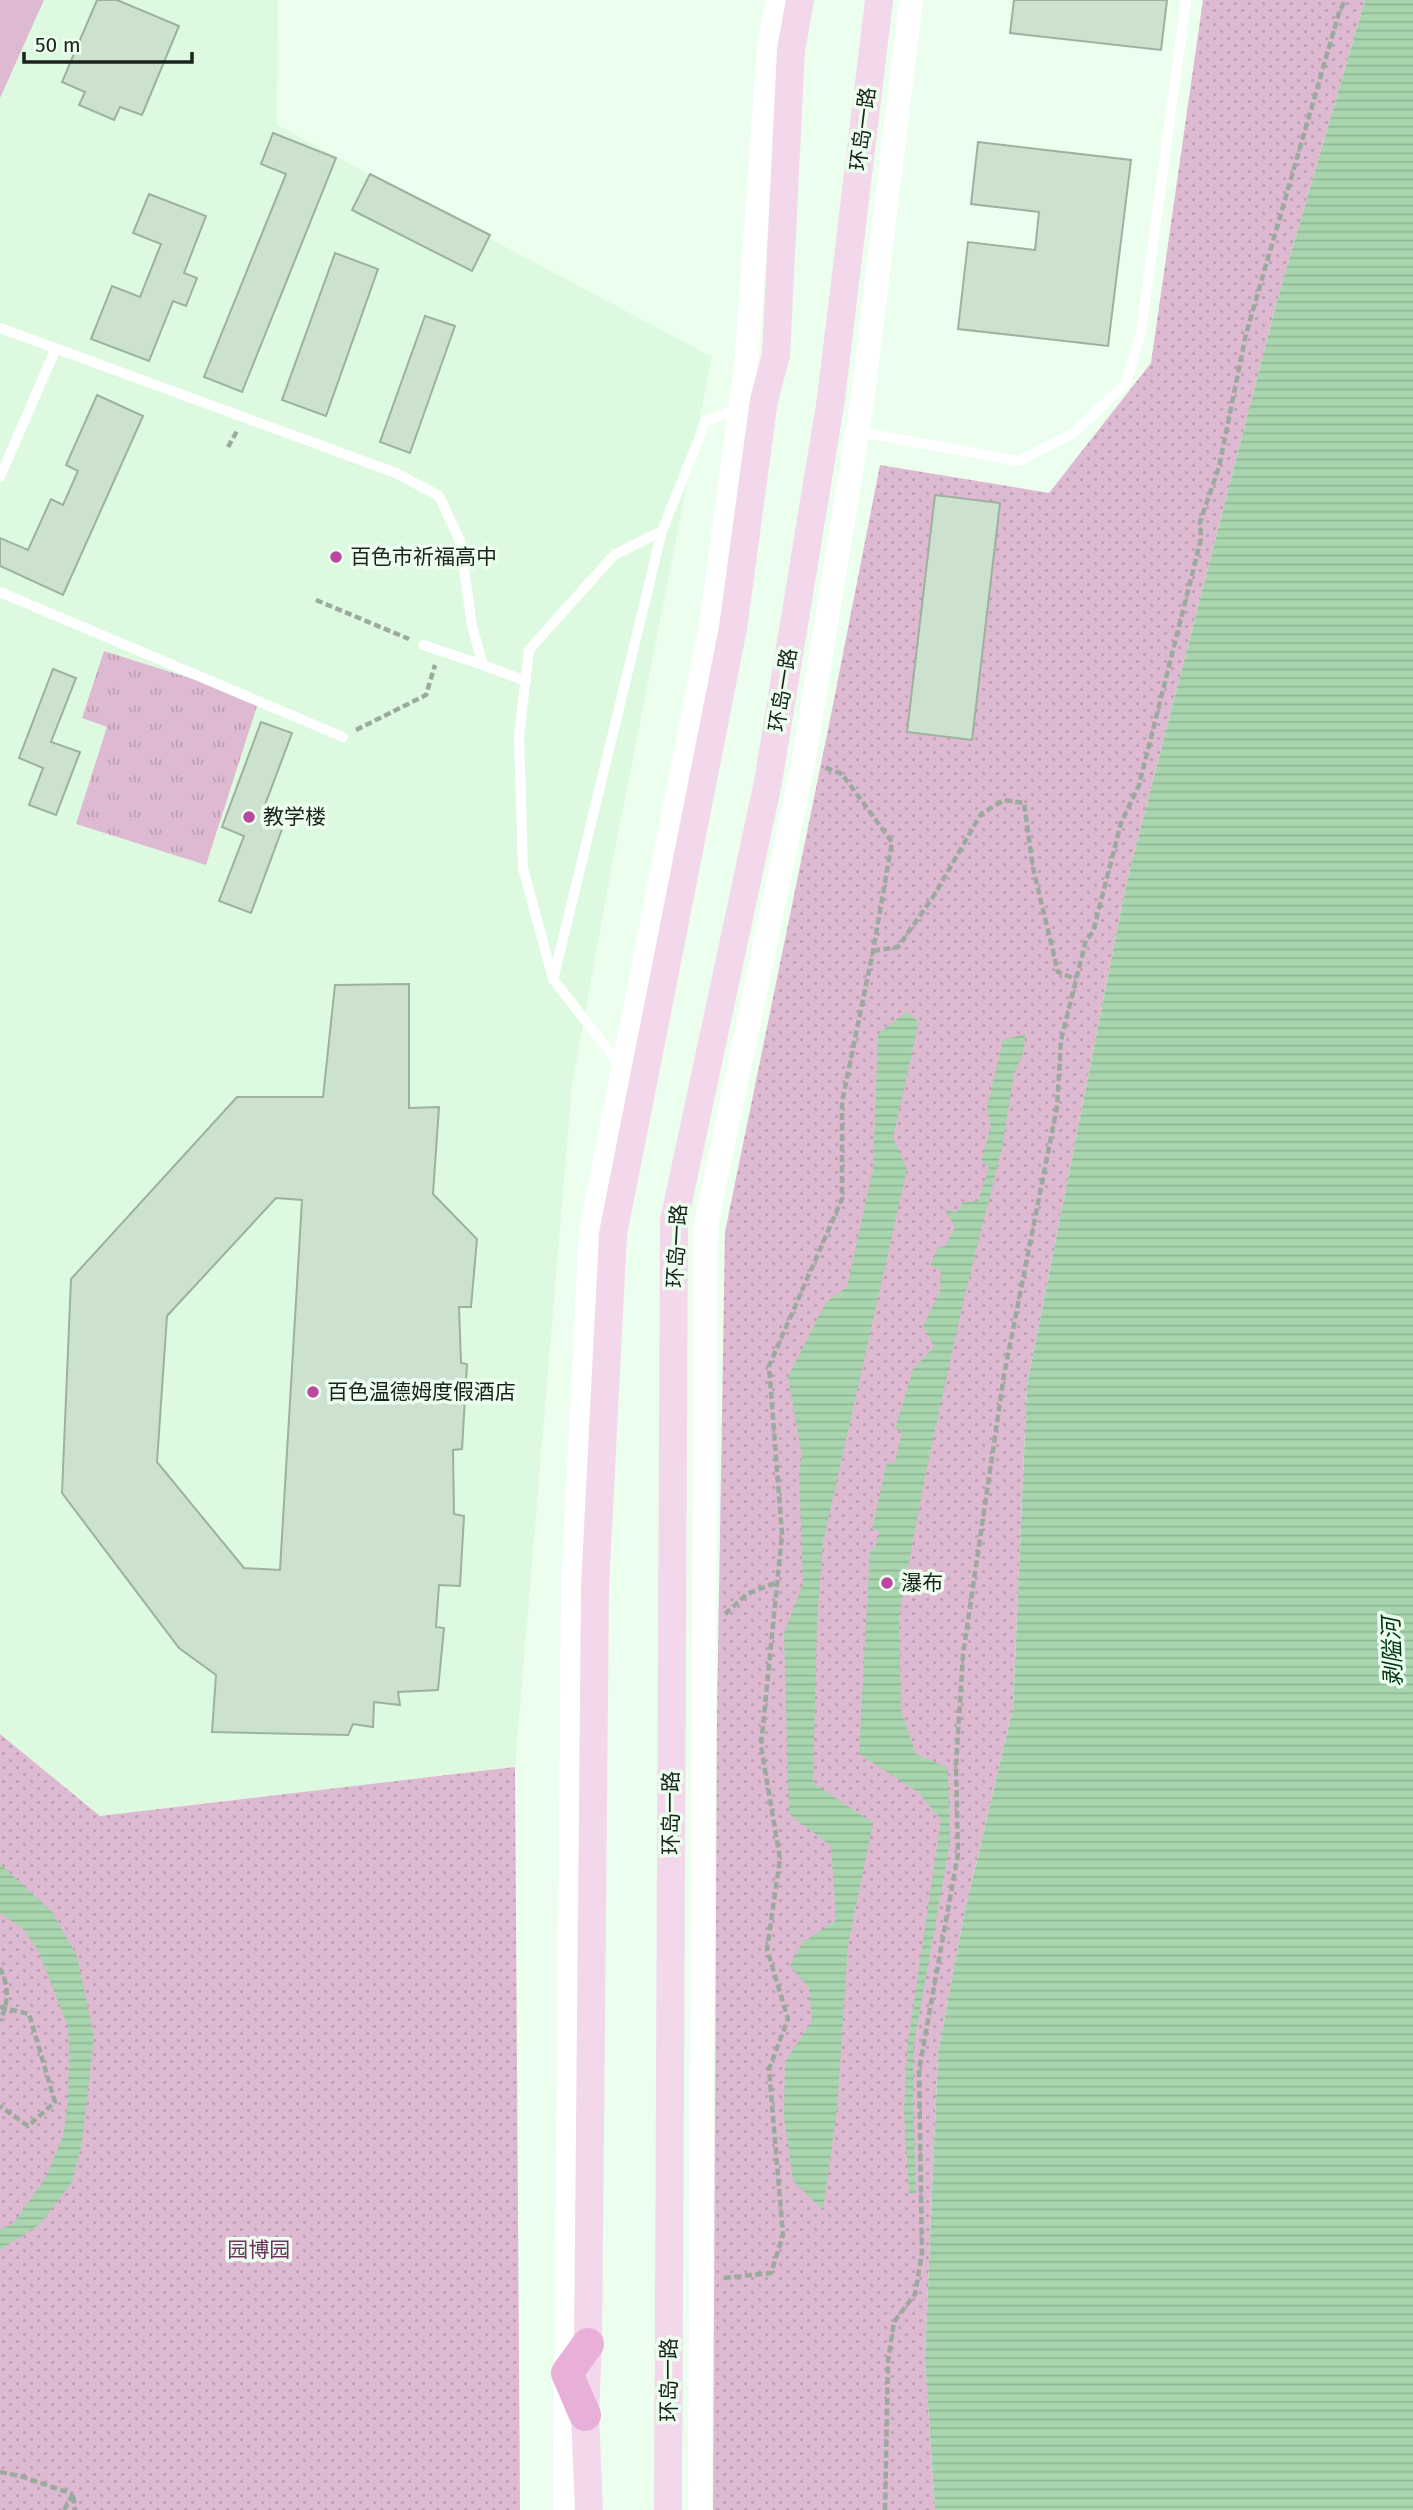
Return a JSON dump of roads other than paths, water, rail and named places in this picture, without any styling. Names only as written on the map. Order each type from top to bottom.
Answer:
[{"type":"main road","points":[[589,2510],[585,2415],[589,2344],[595,1587],[613,1234],[733,628],[753,403],[776,355],[791,50],[800,0]]},
{"type":"main road","name":"环岛一路","points":[[668,2510],[674,1221],[768,782],[831,399],[879,0]]},
{"type":"main road","points":[[585,2415],[566,2373],[589,2344]]},
{"type":"street","points":[[565,2510],[573,1587],[591,1231],[753,403],[769,47],[778,0]]},
{"type":"street","points":[[700,2510],[706,1224],[804,758],[858,432],[911,0]]},
{"type":"lane","points":[[858,432],[1020,461],[1074,433],[1126,383],[1141,331],[1186,0]]},
{"type":"lane","points":[[0,328],[396,473],[439,496],[460,541],[472,626],[484,665]]},
{"type":"lane","points":[[0,477],[56,348]]},
{"type":"lane","points":[[553,979],[662,531],[706,421],[753,403]]},
{"type":"lane","points":[[641,1092],[553,979],[523,868],[519,736],[529,650],[614,555],[662,531]]},
{"type":"lane","points":[[0,592],[343,737]]},
{"type":"lane","points":[[423,645],[526,681]]},
{"type":"water","name":"剥隘河","points":[[1365,0],[1413,0],[1413,2510],[935,2510],[925,2358],[938,2053],[964,1915],[1013,1708],[1027,1385],[1126,885],[1277,301]]},
{"type":"water","points":[[906,1012],[919,1022],[893,1138],[907,1169],[823,1542],[817,1621],[813,1783],[873,1823],[848,1945],[837,2110],[823,2210],[793,2181],[784,2116],[785,2062],[812,2021],[809,1988],[790,1966],[802,1943],[836,1920],[831,1846],[789,1814],[784,1633],[803,1584],[799,1472],[802,1456],[788,1377],[826,1302],[847,1287],[873,1169],[878,1034]]},
{"type":"water","name":"瀑布","points":[[1025,1034],[1024,1051],[1014,1074],[1002,1148],[962,1307],[926,1472],[899,1616],[901,1711],[916,1754],[948,1768],[950,1842],[914,2044],[916,2193],[909,2194],[904,2111],[908,2042],[941,1820],[918,1792],[859,1754],[870,1550],[874,1550],[880,1532],[872,1529],[887,1462],[895,1463],[902,1431],[895,1429],[913,1369],[934,1347],[923,1326],[940,1291],[941,1270],[930,1265],[938,1248],[945,1246],[955,1227],[945,1210],[957,1212],[963,1202],[978,1201],[989,1167],[981,1160],[991,1127],[987,1107],[1003,1040]]},
{"type":"water","points":[[0,1864],[52,1912],[77,1956],[94,2036],[82,2143],[72,2182],[40,2224],[0,2250],[0,2229],[13,2224],[46,2177],[63,2136],[68,2101],[69,2052],[68,2027],[38,1950],[23,1929],[0,1913]]},
{"type":"place","name":"百色市祈福高中","points":[[336,557]]},
{"type":"place","name":"教学楼","points":[[249,817]]},
{"type":"place","name":"百色温德姆度假酒店","points":[[313,1392]]},
{"type":"place","name":"瀑布","points":[[887,1583]]},
{"type":"park label","name":"园博园","points":[[259,2250]]}]
